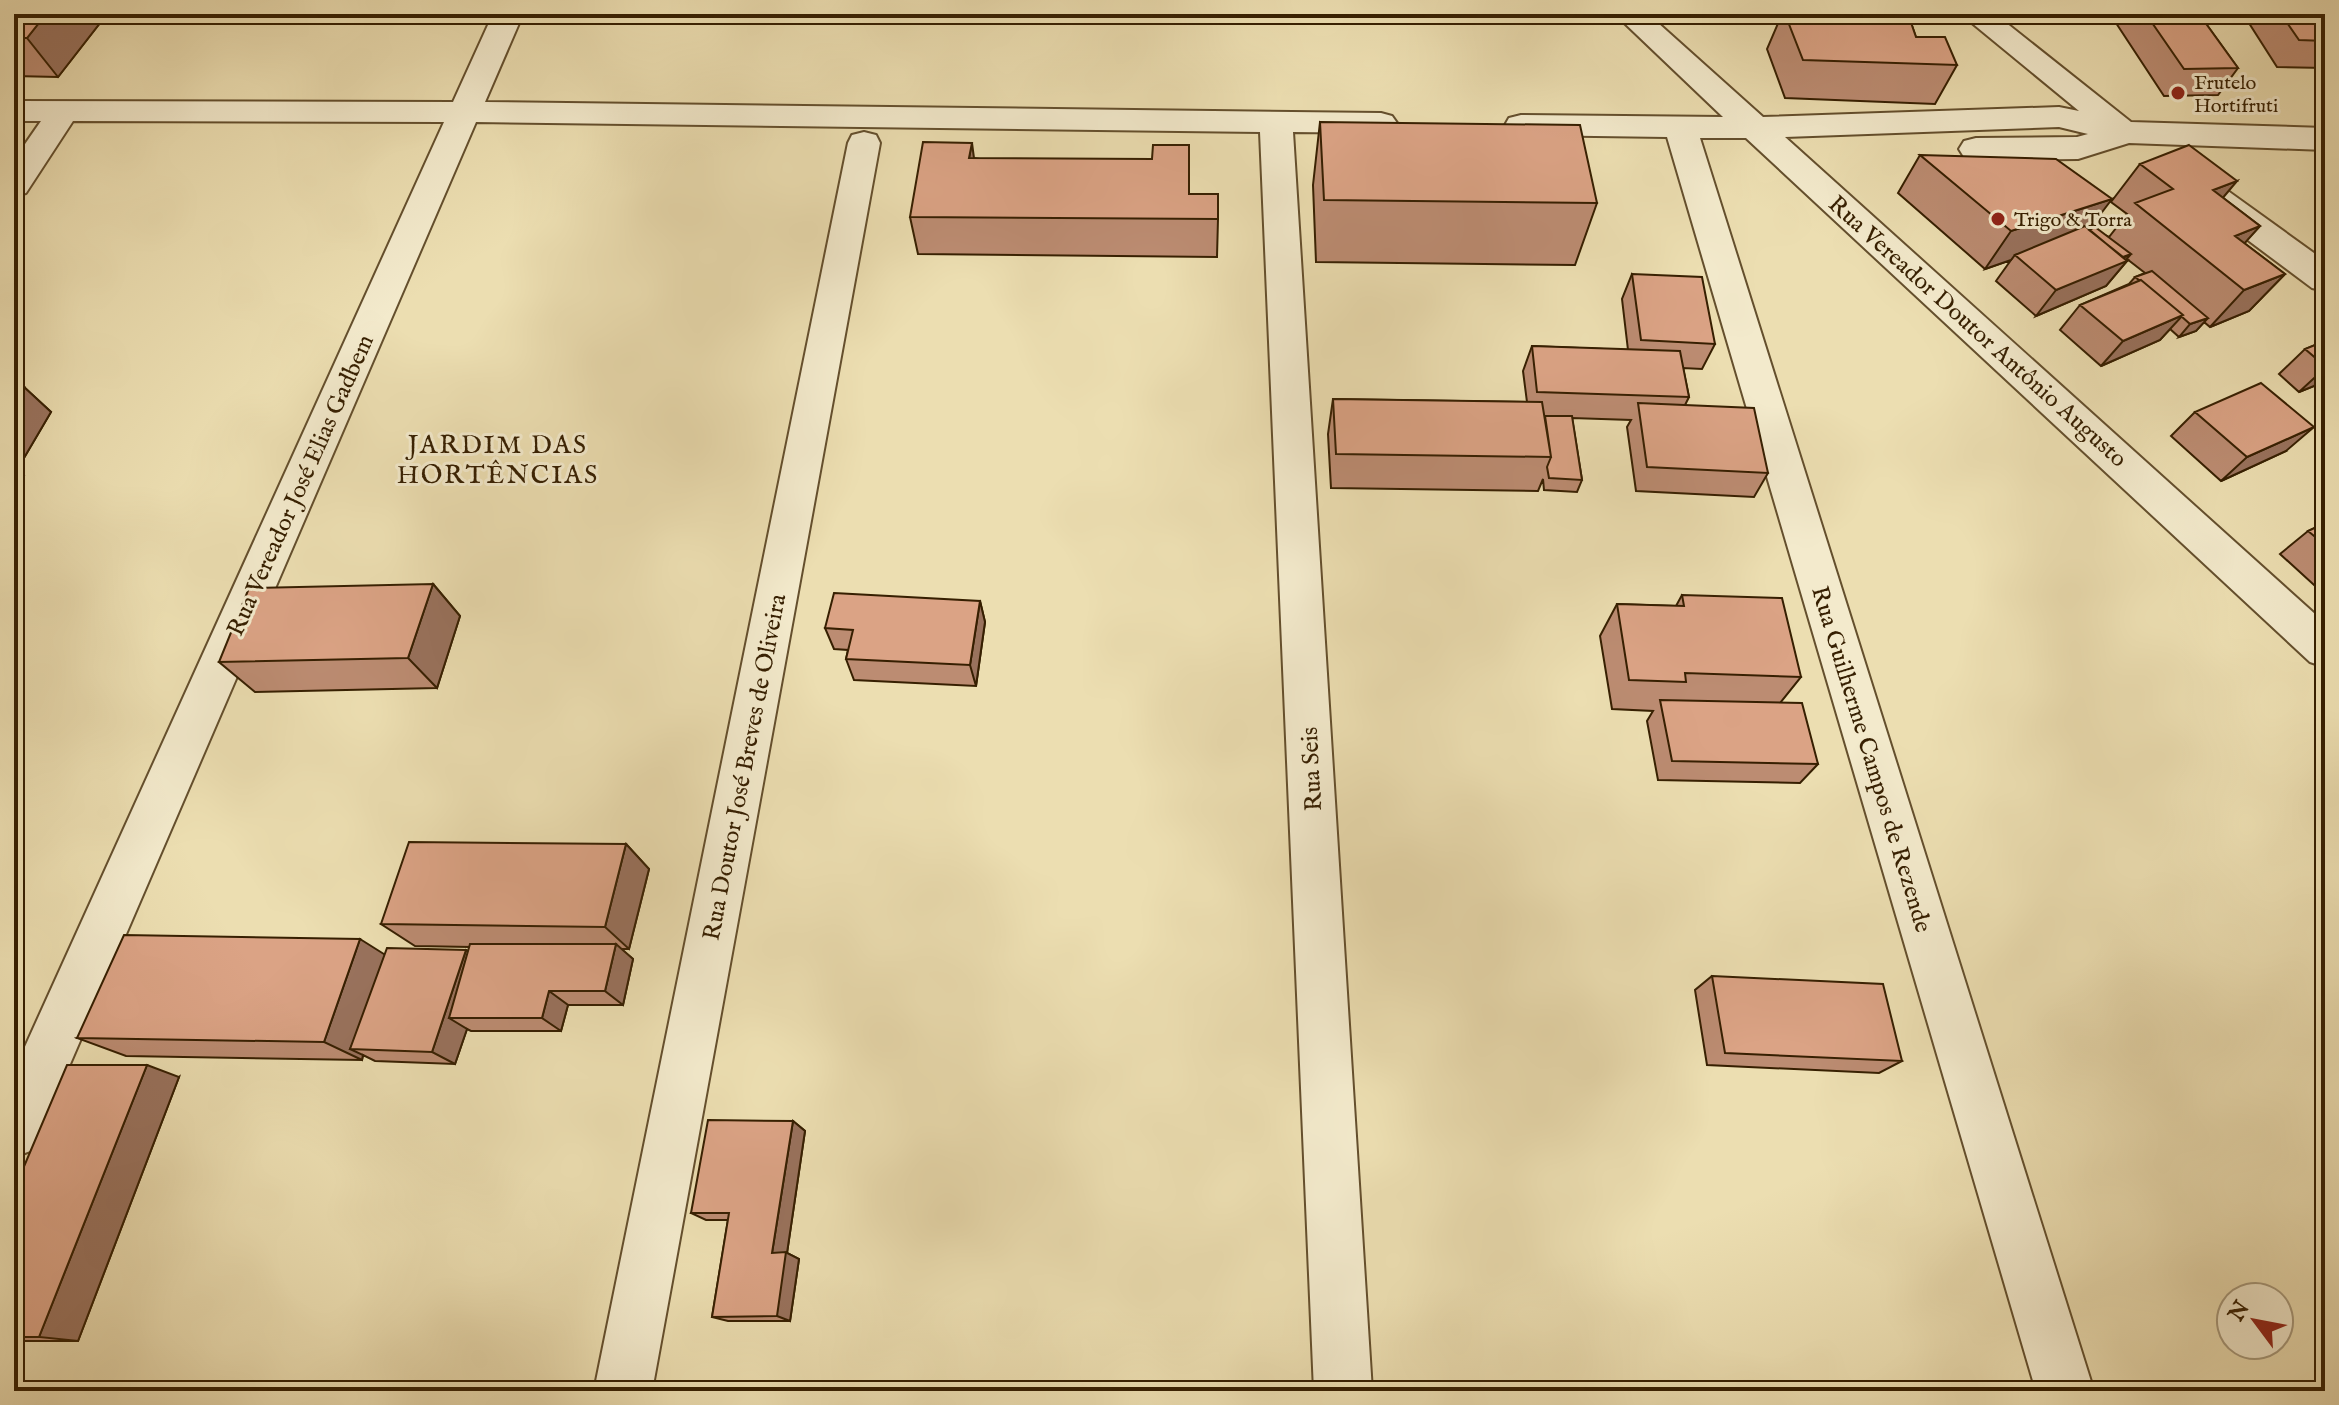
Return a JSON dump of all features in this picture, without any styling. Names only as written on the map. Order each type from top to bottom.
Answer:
[{"type":"street","name":"Rua Vereador José Elias Gadbem","points":[[14,1131],[508,14]]},
{"type":"street","name":"Rua Vereador Doutor Antônio Augusto","points":[[1630,14],[2325,649]]},
{"type":"street","points":[[1976,14],[2182,174],[2325,279]]},
{"type":"street","points":[[14,111],[41,129],[458,125],[1410,135]]},
{"type":"street","points":[[458,125],[864,143],[1278,134]]},
{"type":"street","points":[[14,185],[41,129]]},
{"type":"street","points":[[1496,136],[1682,137],[2078,148],[2127,132],[2325,139]]},
{"type":"street","name":"Rua Seis","points":[[1278,134],[1343,1391]]},
{"type":"street","name":"Rua Guilherme Campos de Rezende","points":[[1682,137],[2065,1391]]},
{"type":"street","name":"Rua Doutor José Breves de Oliveira","points":[[623,1391],[864,143]]},
{"type":"building","points":[[14,14],[46,14],[27,38],[14,38]]},
{"type":"building","points":[[1785,14],[1908,14],[1916,37],[1945,37],[1957,65],[1803,60]]},
{"type":"building","points":[[2146,14],[2199,14],[2238,68],[2184,69]]},
{"type":"building","points":[[2281,14],[2325,14],[2325,41],[2299,40]]},
{"type":"building","points":[[1320,122],[1580,125],[1597,203],[1324,200]]},
{"type":"building","points":[[923,142],[972,143],[969,158],[1152,159],[1153,145],[1189,145],[1189,194],[1218,194],[1218,219],[910,217]]},
{"type":"building","points":[[2189,145],[2237,181],[2213,190],[2260,226],[2235,236],[2285,274],[2244,290],[2135,203],[2173,189],[2140,164]]},
{"type":"building","points":[[1920,155],[2056,159],[2112,199],[2011,231]]},
{"type":"building","points":[[2085,226],[2127,261],[2056,290],[2015,255]]},
{"type":"building","points":[[2095,227],[2131,254],[2123,257],[2089,230]]},
{"type":"building","points":[[2152,271],[2208,318],[2190,324],[2135,277]]},
{"type":"building","points":[[1632,274],[1702,277],[1715,344],[1641,340]]},
{"type":"building","points":[[2141,280],[2183,315],[2123,341],[2080,305]]},
{"type":"building","points":[[2325,341],[2325,366],[2305,349]]},
{"type":"building","points":[[1532,346],[1680,351],[1689,397],[1537,392]]},
{"type":"building","points":[[2261,383],[2314,427],[2247,457],[2195,412]]},
{"type":"building","points":[[14,387],[24,387],[14,404]]},
{"type":"building","points":[[1333,399],[1542,402],[1551,457],[1336,454]]},
{"type":"building","points":[[1638,403],[1754,408],[1768,473],[1647,467]]},
{"type":"building","points":[[1545,416],[1572,416],[1582,480],[1549,478],[1547,467],[1551,457]]},
{"type":"building","points":[[2325,523],[2325,545],[2308,531]]},
{"type":"building","points":[[433,584],[408,658],[219,662],[249,588]]},
{"type":"building","points":[[834,593],[980,601],[970,665],[846,659],[853,630],[825,628]]},
{"type":"building","points":[[1682,595],[1782,598],[1801,677],[1685,673],[1686,682],[1629,680],[1617,604],[1684,606]]},
{"type":"building","points":[[1660,700],[1802,703],[1818,764],[1672,761]]},
{"type":"building","points":[[409,842],[626,844],[605,927],[381,924]]},
{"type":"building","points":[[124,935],[360,939],[324,1042],[77,1038]]},
{"type":"building","points":[[470,944],[616,944],[605,991],[549,991],[542,1018],[449,1018]]},
{"type":"building","points":[[387,948],[466,950],[432,1052],[350,1049]]},
{"type":"building","points":[[1712,976],[1883,984],[1902,1061],[1725,1053]]},
{"type":"building","points":[[67,1065],[147,1065],[39,1337],[14,1337],[14,1190]]},
{"type":"building","points":[[708,1120],[793,1121],[772,1253],[786,1252],[777,1316],[712,1317],[729,1213],[691,1213]]},
{"type":"place","name":"Frutelo Hortifruti","points":[[2178,93]]},
{"type":"place","name":"Trigo & Torra","points":[[1998,219]]},
{"type":"district","name":"JARDIM DAS HORTÊNCIAS","points":[[498,459]]}]
